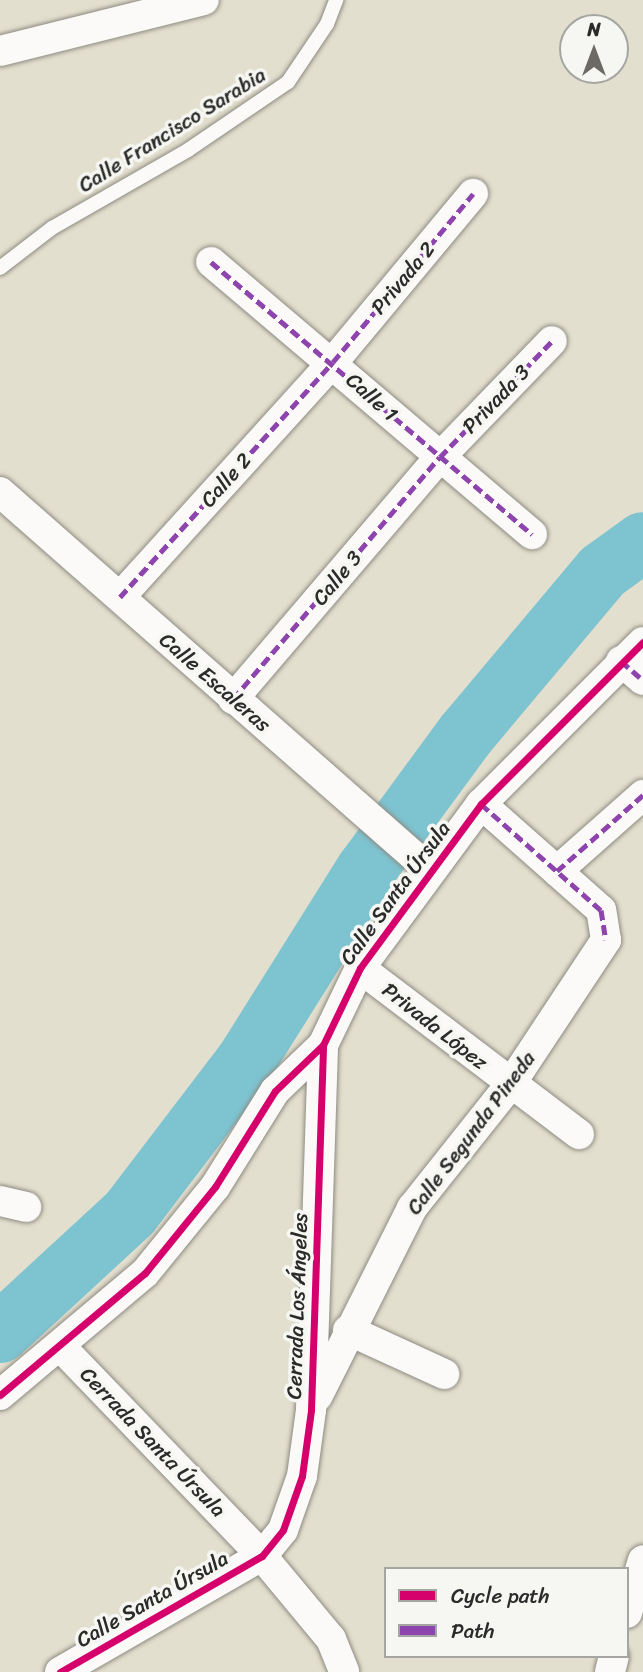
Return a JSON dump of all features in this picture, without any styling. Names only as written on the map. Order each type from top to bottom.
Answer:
[{"type":"street","points":[[0,51],[204,0]]},
{"type":"street","name":"Privada 2","points":[[333,362],[473,194]]},
{"type":"street","name":"Calle 1","points":[[211,262],[333,362],[532,534]]},
{"type":"street","name":"Privada 3","points":[[440,457],[552,341]]},
{"type":"street","name":"Calle 2","points":[[120,597],[333,362]]},
{"type":"street","name":"Calle 3","points":[[233,699],[440,457]]},
{"type":"street","name":"Calle Escaleras","points":[[0,492],[431,870]]},
{"type":"street","name":"Calle Santa Úrsula","points":[[0,1395],[61,1347],[145,1273],[215,1187],[275,1091],[323,1045],[360,968],[481,804],[636,661]]},
{"type":"street","points":[[481,804],[547,862],[643,795]]},
{"type":"street","name":"Calle Segunda Pineda","points":[[311,1410],[348,1330],[412,1208],[510,1085],[606,940],[601,910],[547,862]]},
{"type":"street","name":"Privada López","points":[[360,968],[510,1085],[579,1134]]},
{"type":"street","name":"Cerrada Los Ángeles","points":[[262,1556],[283,1531],[303,1476],[311,1410],[323,1045]]},
{"type":"street","points":[[348,1330],[444,1374]]},
{"type":"street","name":"Cerrada Santa Úrsula","points":[[61,1347],[262,1556],[331,1639],[344,1672]]},
{"type":"street","name":"Calle Santa Úrsula","points":[[60,1672],[262,1556]]},
{"type":"street","points":[[629,1606],[643,1560]]},
{"type":"lane","name":"Calle Francisco Sarabia","points":[[0,268],[52,228],[188,150],[288,82],[327,24],[336,0]]},
{"type":"waterway","points":[[0,1333],[130,1213],[246,1061],[366,870],[466,734],[603,571],[643,542]]},
{"type":"marked path","points":[[120,597],[333,362],[473,194]]},
{"type":"marked path","points":[[211,262],[532,534]]},
{"type":"marked path","points":[[233,699],[440,457],[552,341]]},
{"type":"marked path","points":[[621,661],[643,680]]},
{"type":"marked path","points":[[557,871],[643,795]]},
{"type":"marked path","points":[[481,804],[601,910],[606,940]]},
{"type":"cycle path","points":[[0,1395],[145,1273],[215,1187],[275,1091],[323,1045],[360,968],[481,804],[643,642]]},
{"type":"cycle path","points":[[60,1672],[262,1556],[283,1530],[302,1476],[311,1410],[323,1045]]}]
